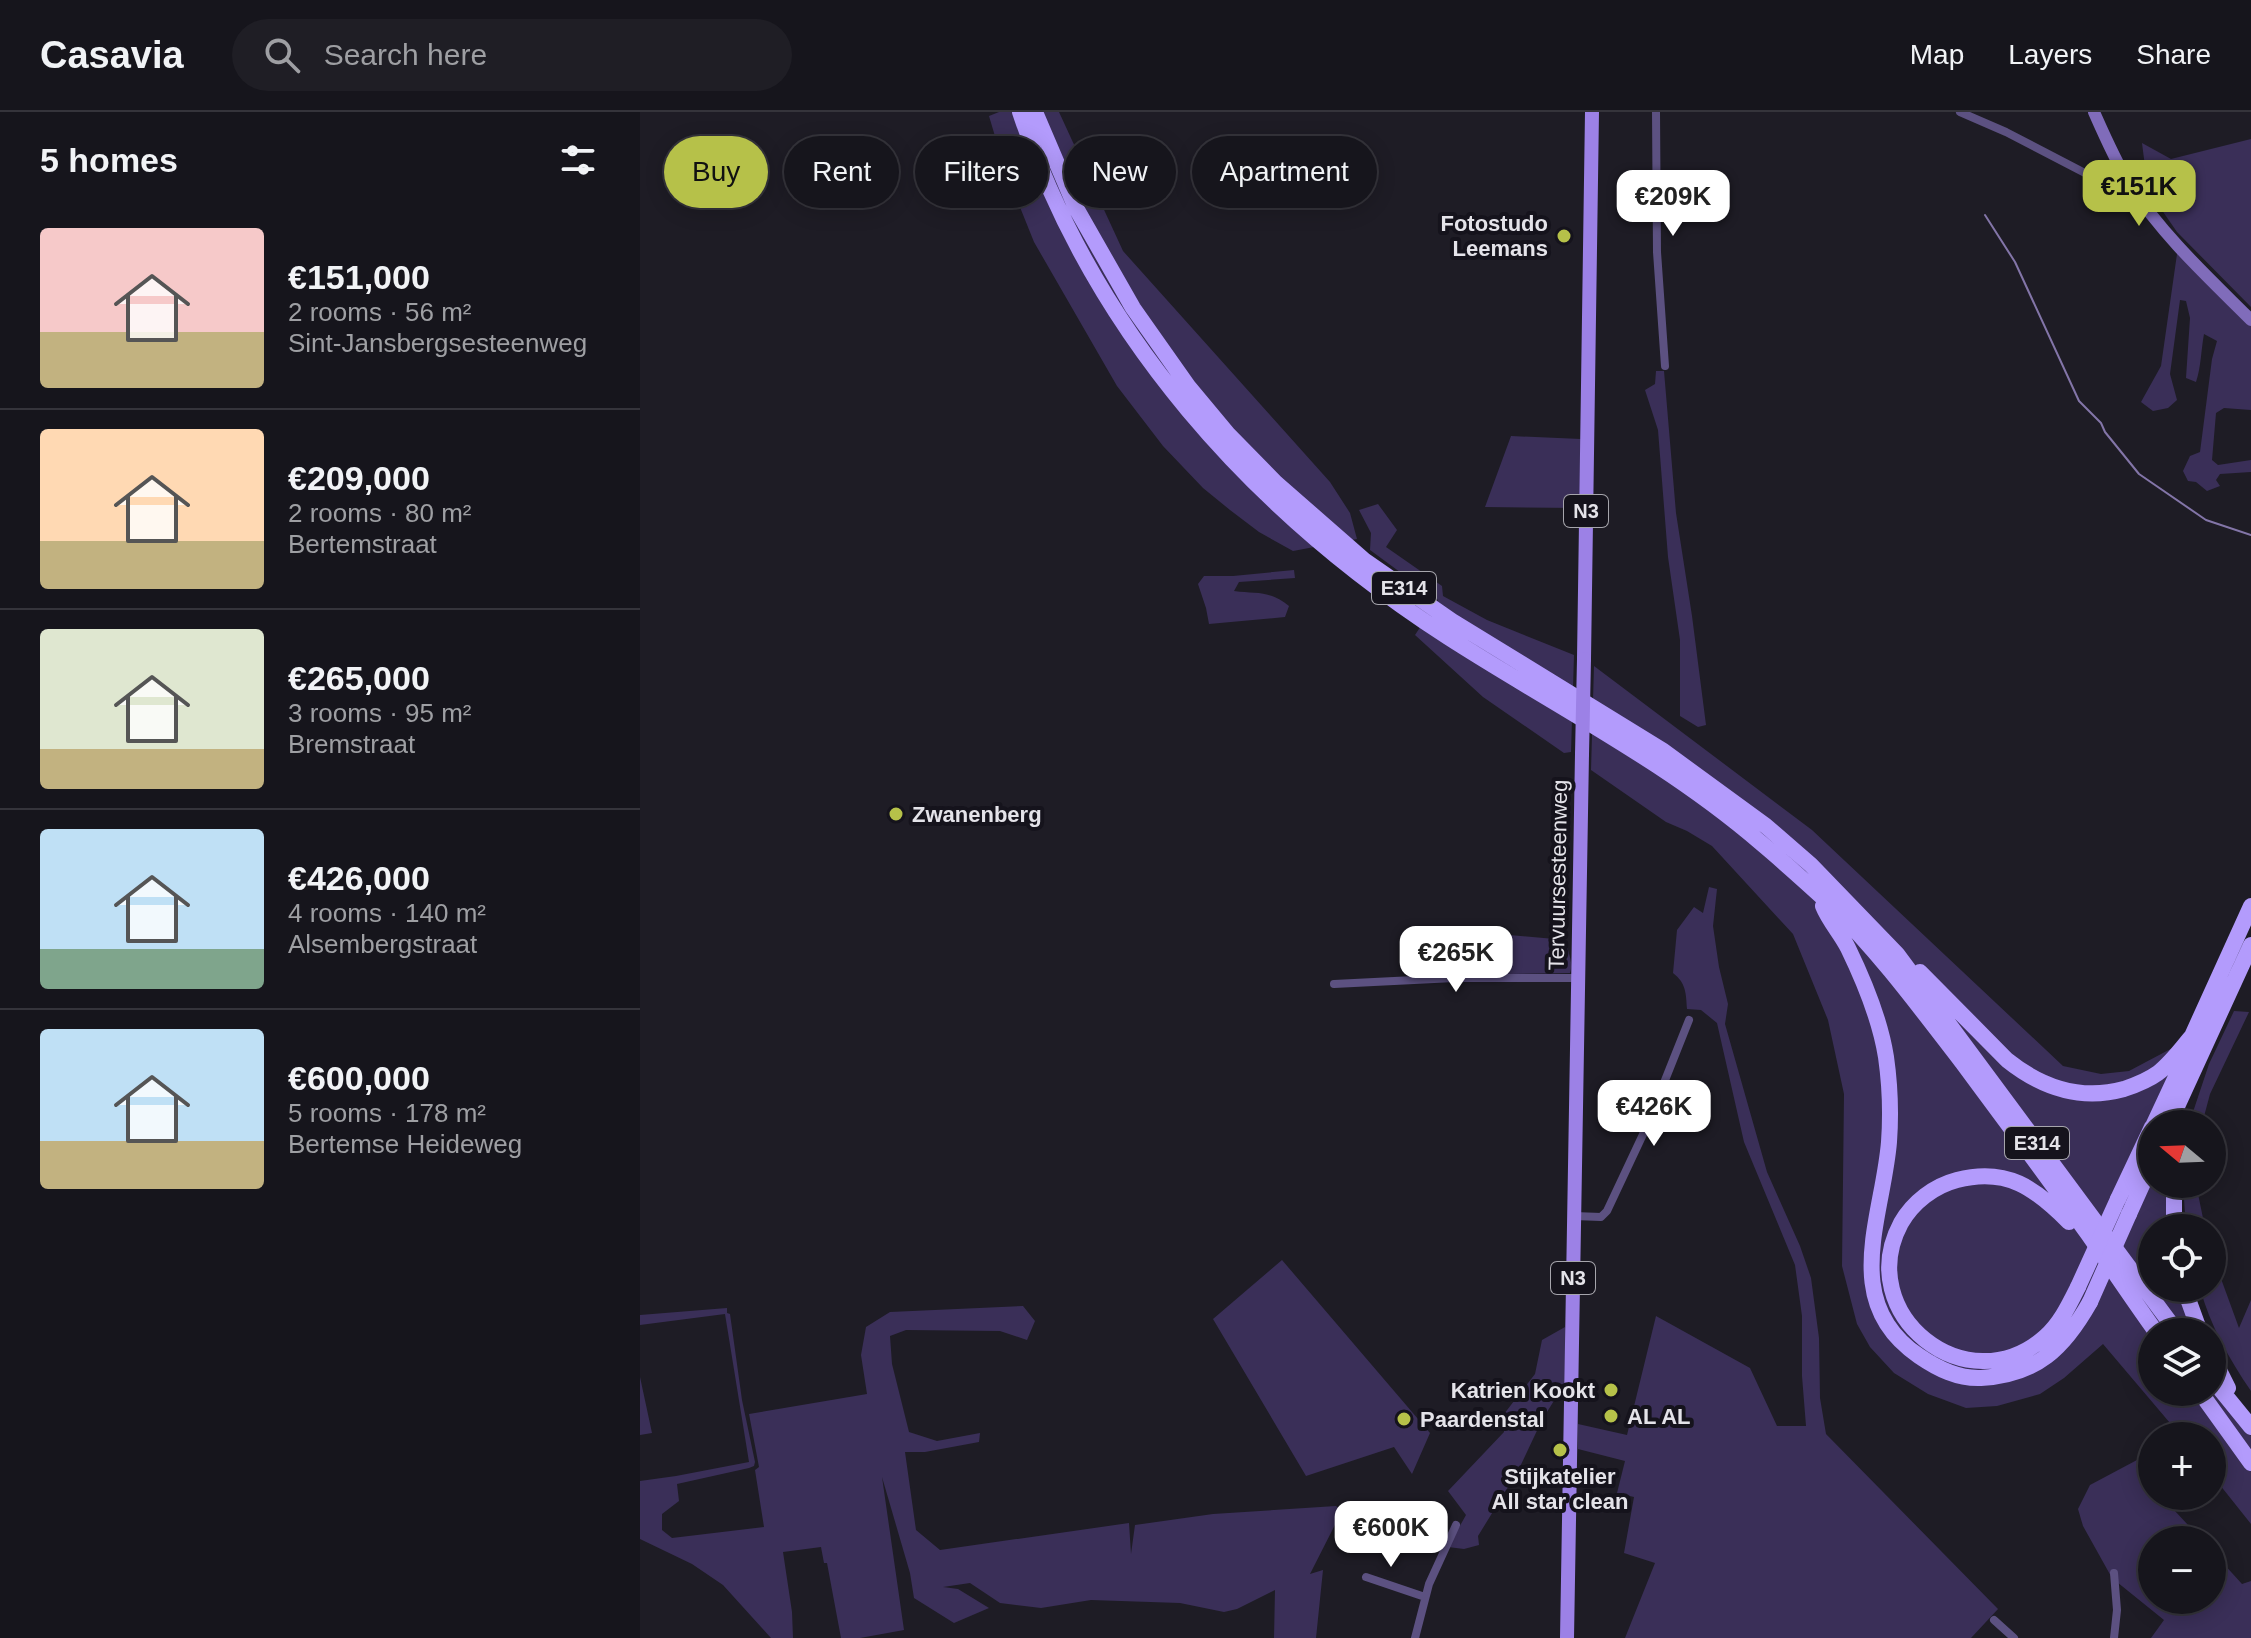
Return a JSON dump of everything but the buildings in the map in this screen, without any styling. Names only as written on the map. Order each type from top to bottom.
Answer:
[{"type":"highway","points":[[1008,112],[1023,136]]},
{"type":"highway","name":"E314","points":[[1020,112],[1028,136]]},
{"type":"highway","name":"E314","points":[[1036,114],[1076,208],[1133,308],[1188,386],[1228,434],[1276,483],[1392,580],[1452,621],[1662,750],[1766,826],[1830,884],[1897,954],[2167,1318]]},
{"type":"highway","name":"E314","points":[[1048,184],[1087,264],[1154,367],[1207,433],[1265,495],[1355,572],[1446,635],[1655,764],[1757,839],[1818,894],[1917,1003],[2146,1318]]},
{"type":"highway","points":[[1818,894],[1863,980],[1877,1015],[1886,1057],[1890,1099],[1889,1142],[1871,1245],[1871,1271],[1875,1299],[1888,1326],[1906,1348],[1952,1374],[1998,1377],[2019,1372],[2057,1349],[2075,1328],[2090,1302],[2138,1194]]},
{"type":"highway","points":[[2160,1110],[2251,906]]},
{"type":"highway","points":[[2176,1110],[2251,945]]},
{"type":"highway","points":[[1897,954],[1908,960],[2007,1060],[2040,1083],[2063,1091],[2086,1095],[2109,1093],[2140,1084],[2157,1074],[2192,1036]]},
{"type":"highway","points":[[2185,1110],[2202,1054]]},
{"type":"highway","points":[[2088,1234],[2074,1227],[2026,1185],[1997,1175],[1972,1176],[1947,1182],[1914,1205],[1903,1220],[1891,1254],[1889,1272],[1893,1295],[1910,1327],[1943,1353],[1974,1361],[2010,1357],[2027,1349],[2044,1338],[2058,1323],[2138,1157]]},
{"type":"highway","points":[[2226,1385],[2239,1411]]},
{"type":"highway","points":[[2226,1396],[2251,1427]]},
{"type":"highway","points":[[2210,1406],[2251,1463]]},
{"type":"main road","name":"Tervuursesteenweg","points":[[1567,1638],[1592,112]]},
{"type":"main road","points":[[2094,112],[2130,185],[2178,247],[2251,320]]},
{"type":"street","points":[[1656,112],[1657,252],[1665,366]]},
{"type":"street","points":[[1960,112],[2006,132],[2108,185],[2130,185]]},
{"type":"street","points":[[1334,984],[1454,978],[1579,978]]},
{"type":"street","points":[[1574,1216],[1601,1217],[1607,1211],[1646,1128],[1689,1020]]},
{"type":"street","points":[[1415,1638],[1429,1584],[1456,1525]]},
{"type":"street","points":[[2114,1573],[2117,1610],[2114,1638]]},
{"type":"street","points":[[1366,1577],[1425,1597]]},
{"type":"street","points":[[1994,1620],[2014,1638]]},
{"type":"shaded area","points":[[999,112],[1059,112],[1070,136],[1064,136],[1064,208],[1103,208],[1123,251],[1330,482],[1350,513],[1357,539],[1293,551],[1259,532],[1230,510],[1203,488],[1163,446],[1117,386],[1034,242],[1020,208],[1048,208],[1048,136],[995,136],[989,116]]},
{"type":"shaded area","points":[[2251,139],[2251,307],[2177,232],[2148,190],[2142,143],[2171,159]]},
{"type":"shaded area","points":[[2178,247],[2251,324],[2251,410],[2224,408],[2216,413],[2212,460],[2218,465],[2251,460],[2251,472],[2220,474],[2216,480],[2220,486],[2207,491],[2196,482],[2188,481],[2183,471],[2190,456],[2200,452],[2217,341],[2204,334],[2196,382],[2186,378],[2190,318],[2186,301],[2180,300],[2170,374],[2177,400],[2168,408],[2153,411],[2141,402],[2161,366]]},
{"type":"shaded area","points":[[1656,371],[1664,371],[1676,513],[1706,725],[1698,727],[1680,716],[1680,640],[1668,557],[1658,430],[1645,390],[1655,384]]},
{"type":"shaded area","points":[[1511,436],[1581,439],[1580,508],[1485,507]]},
{"type":"shaded area","points":[[1378,504],[1397,530],[1386,547],[1442,586],[1443,596],[1487,620],[1574,655],[1571,752],[1564,753],[1483,697],[1415,635],[1438,600],[1370,550],[1371,533],[1359,510]]},
{"type":"shaded area","points":[[1294,570],[1295,578],[1239,582],[1234,591],[1275,597],[1289,606],[1285,617],[1209,624],[1198,584],[1204,576]]},
{"type":"shaded area","points":[[1594,666],[1812,830],[2063,1066],[2101,1074],[2129,1071],[2178,1045],[2157,1110],[2138,1110],[2138,1198],[2169,1198],[2170,1214],[2138,1214],[2138,1302],[2189,1302],[2196,1318],[2138,1318],[2138,1385],[2103,1344],[2040,1394],[1997,1406],[1966,1408],[1928,1394],[1894,1373],[1870,1347],[1857,1324],[1842,1266],[1844,1094],[1828,1020],[1793,934],[1712,846],[1666,822],[1591,770]]},
{"type":"shaded area","points":[[1709,887],[1717,889],[1713,926],[1728,1004],[1725,1024],[1767,1172],[1811,1278],[1819,1338],[1820,1398],[1826,1434],[1998,1609],[1971,1638],[1625,1638],[1655,1563],[1624,1553],[1634,1497],[1617,1493],[1625,1461],[1578,1449],[1578,1424],[1627,1435],[1656,1316],[1750,1368],[1777,1426],[1806,1426],[1802,1316],[1795,1265],[1744,1142],[1717,1023],[1701,1010],[1687,1009],[1683,985],[1673,973],[1677,930],[1694,907],[1703,913]]},
{"type":"shaded area","points":[[1455,930],[1566,940],[1571,960],[1570,973],[1455,975]]},
{"type":"shaded area","points":[[2234,1011],[2249,1012],[2210,1094],[2206,1110],[2194,1110],[2209,1064]]},
{"type":"shaded area","points":[[2184,1198],[2199,1198],[2202,1214],[2185,1214]]},
{"type":"shaded area","points":[[1282,1260],[1430,1433],[1412,1474],[1394,1447],[1306,1476],[1213,1319]]},
{"type":"shaded area","points":[[2226,1292],[2239,1328],[2251,1300],[2251,1391],[2226,1350],[2226,1318],[2210,1318],[2205,1302],[2226,1302]]},
{"type":"shaded area","points":[[1023,1306],[1035,1321],[1027,1340],[1000,1331],[906,1330],[890,1336],[892,1364],[909,1432],[937,1441],[980,1433],[979,1442],[925,1452],[905,1452],[916,1530],[940,1550],[1129,1523],[1131,1554],[1135,1525],[1213,1514],[1336,1506],[1342,1511],[1310,1574],[1323,1570],[1316,1638],[1274,1638],[1275,1590],[1224,1612],[1180,1603],[1091,1600],[1041,1608],[1000,1603],[970,1583],[943,1587],[958,1589],[989,1608],[954,1623],[914,1598],[910,1573],[882,1477],[904,1630],[841,1638],[827,1563],[824,1563],[821,1547],[783,1552],[793,1638],[771,1638],[723,1585],[692,1564],[640,1539],[640,1481],[749,1462],[725,1314],[640,1325],[640,1315],[727,1308],[755,1462],[749,1468],[677,1484],[679,1501],[662,1514],[662,1530],[672,1538],[764,1527],[755,1470],[759,1467],[749,1414],[867,1394],[861,1355],[866,1327],[890,1312]]},
{"type":"shaded area","points":[[1565,1327],[1565,1383],[1542,1420],[1518,1471],[1478,1536],[1479,1545],[1464,1549],[1448,1547],[1466,1515],[1448,1491],[1504,1432],[1504,1414],[1535,1374],[1542,1340]]},
{"type":"shaded area","points":[[640,1377],[652,1433],[640,1435]]},
{"type":"shaded area","points":[[2226,1384],[2251,1436],[2251,1524],[2226,1493],[2226,1422],[2169,1422],[2156,1406],[2226,1406]]},
{"type":"shaded area","points":[[2138,1459],[2138,1510],[2174,1510],[2189,1526],[2138,1526],[2138,1599],[2112,1578],[2083,1526],[2078,1509],[2090,1485]]},
{"type":"shaded area","points":[[2226,1566],[2242,1584],[2251,1581],[2251,1638],[2151,1638],[2164,1620],[2157,1614],[2226,1614]]},
{"type":"waterway","points":[[1985,215],[2015,262],[2079,401],[2101,423],[2139,474],[2206,520],[2251,535]]},
{"type":"place","name":"Fotostudo Leemans","points":[[1564,236]]},
{"type":"place","name":"Zwanenberg","points":[[896,814]]},
{"type":"place","name":"Katrien Kookt","points":[[1611,1390]]},
{"type":"place","name":"AL AL","points":[[1611,1416]]},
{"type":"place","name":"Paardenstal","points":[[1404,1419]]},
{"type":"place","name":"Stijkatelier All star clean","points":[[1560,1450]]}]
